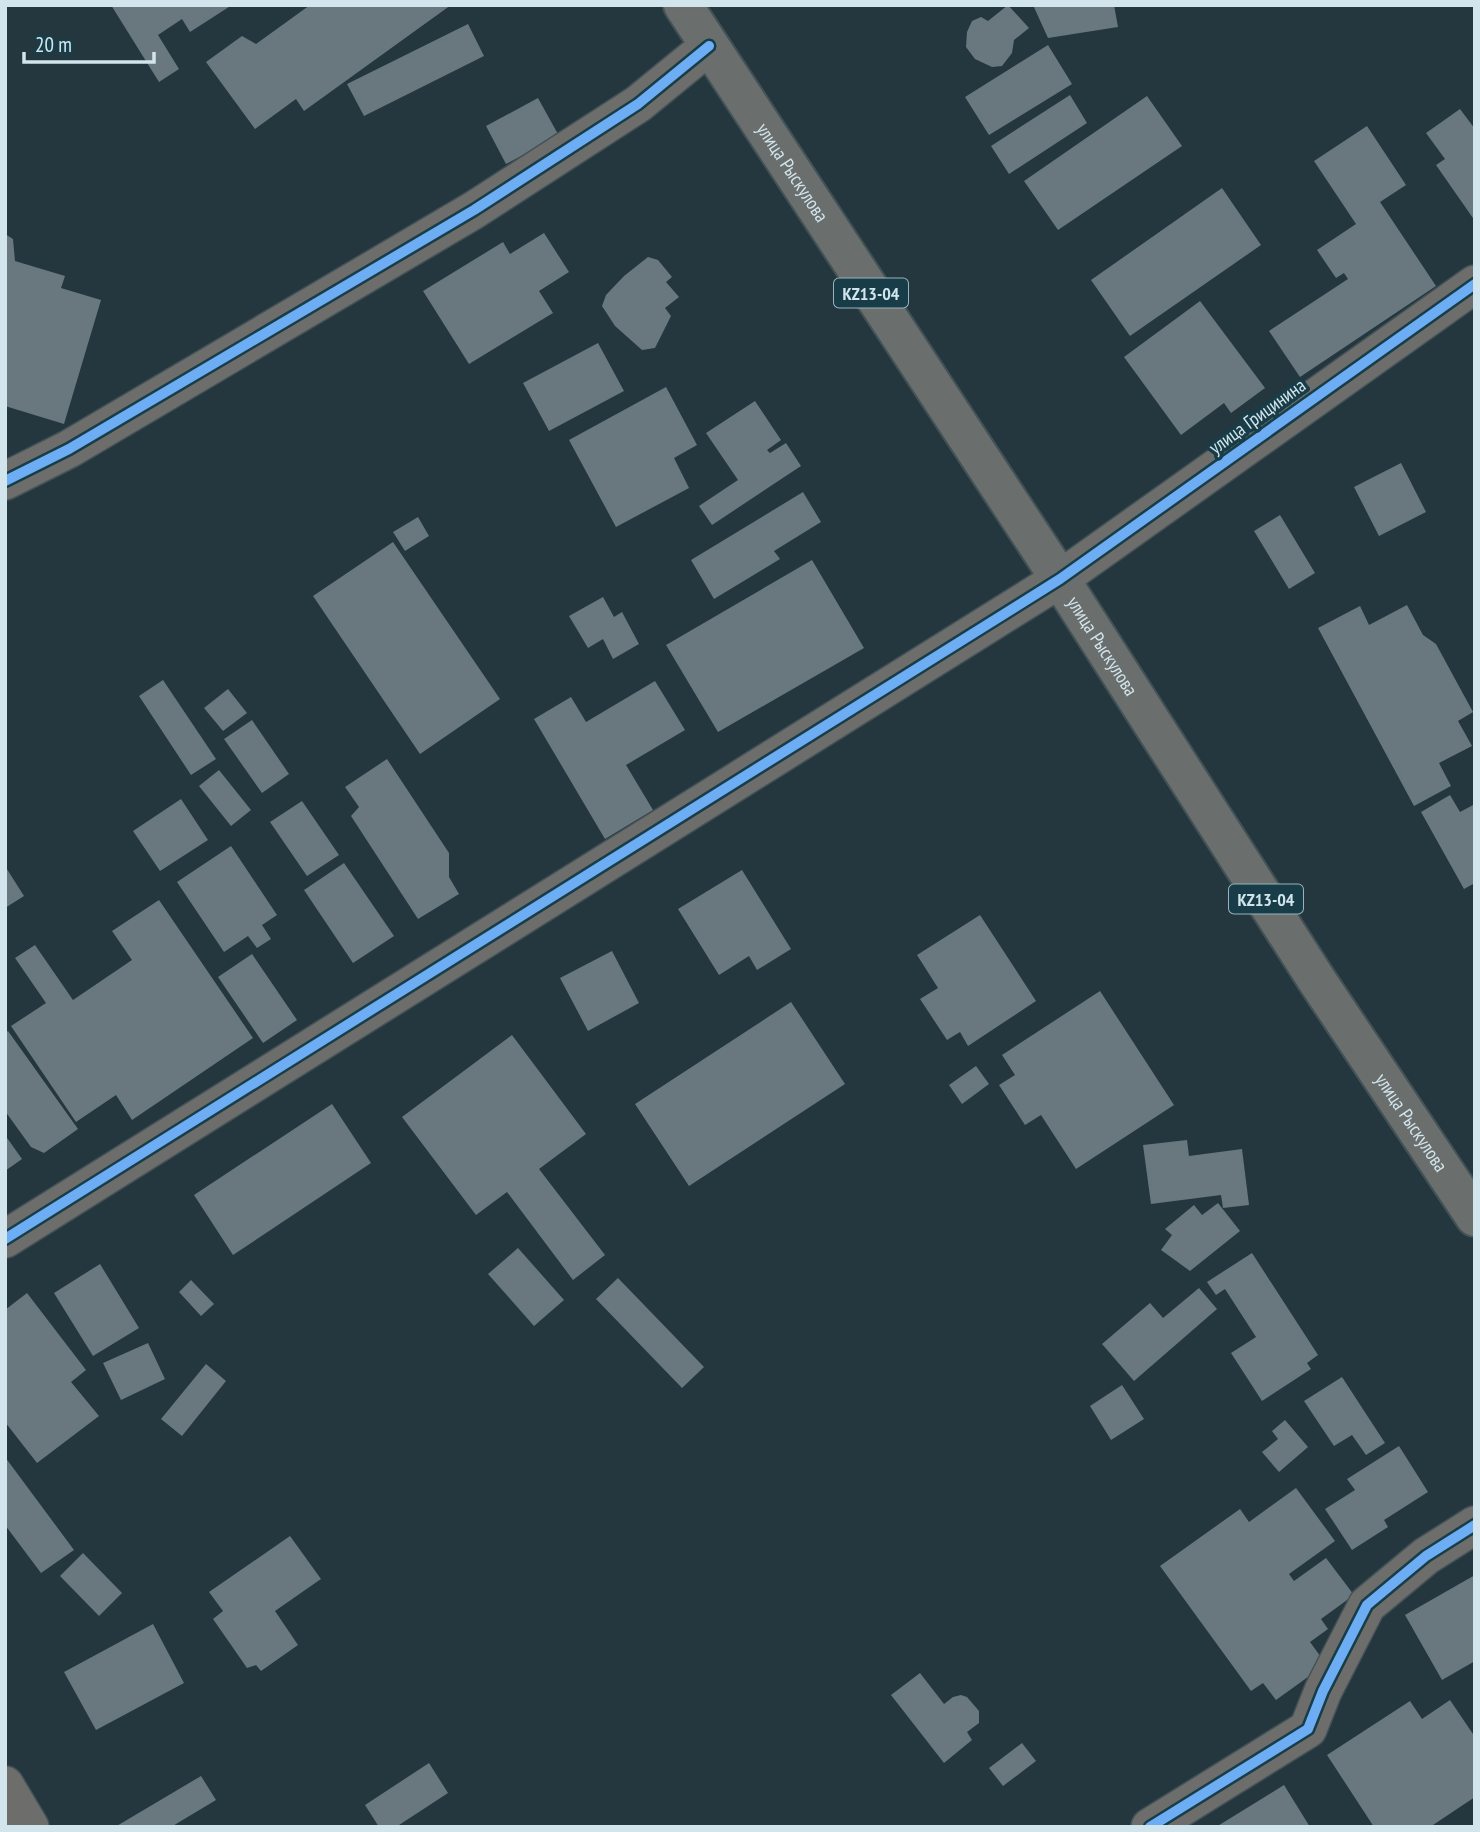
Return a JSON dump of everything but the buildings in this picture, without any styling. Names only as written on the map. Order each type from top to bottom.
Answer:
[{"type":"main road","name":"улица Рыскулова","points":[[683,5],[1060,579],[1316,979],[1475,1217]]},
{"type":"street","points":[[5,481],[69,449],[474,210],[638,104],[709,46]]},
{"type":"street","name":"улица Грицинина","points":[[5,1238],[1060,579],[1475,284]]},
{"type":"street","points":[[1150,1827],[1308,1729],[1323,1691],[1367,1605],[1426,1556],[1475,1525]]},
{"type":"street","points":[[5,1785],[30,1827]]},
{"type":"cycle path","points":[[5,481],[69,449],[474,210],[638,104],[709,46]]},
{"type":"cycle path","points":[[5,1239],[1060,579],[1475,284]]},
{"type":"cycle path","points":[[1150,1827],[1308,1729],[1323,1691],[1367,1605],[1426,1556],[1475,1525]]}]
